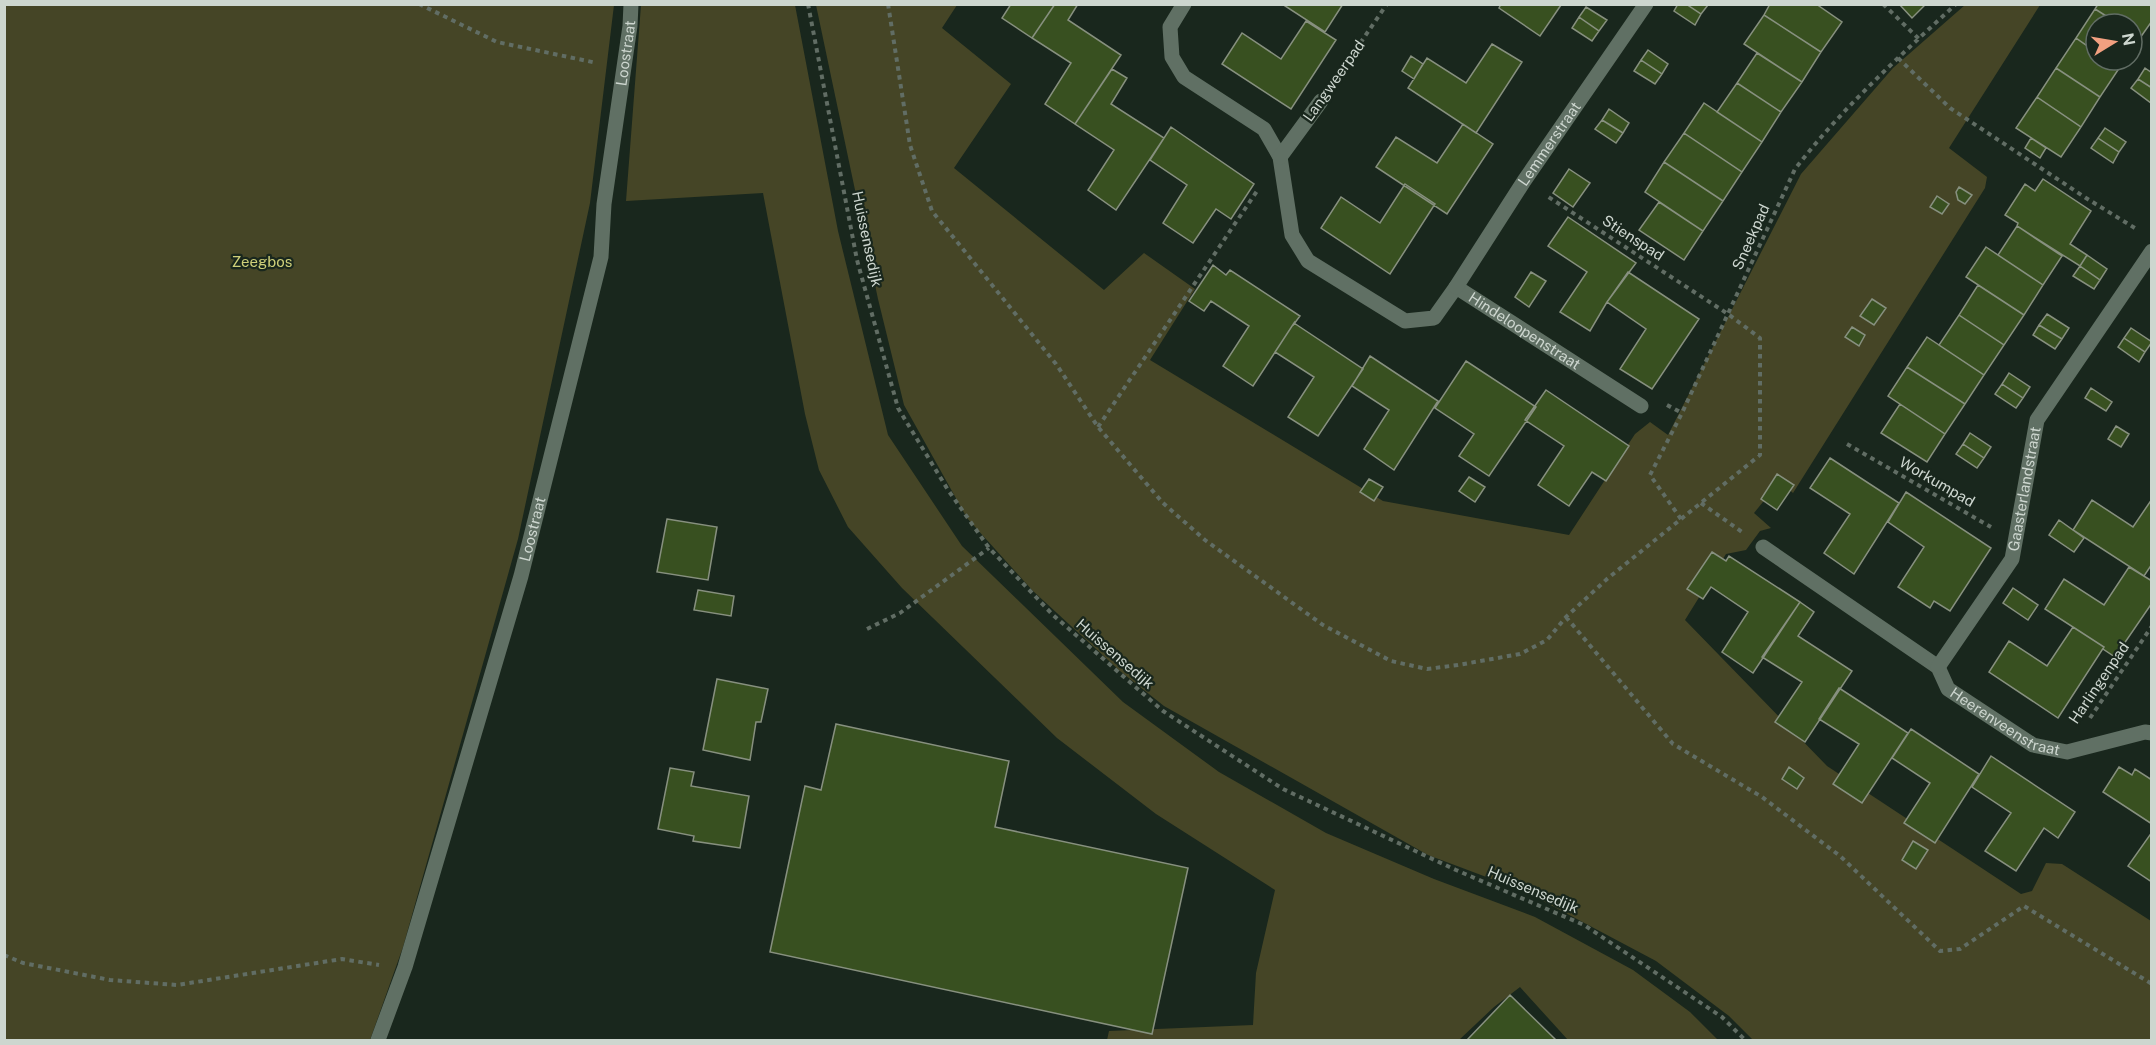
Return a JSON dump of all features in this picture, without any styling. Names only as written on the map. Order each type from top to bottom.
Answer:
[{"type":"street","name":"Loostraat","points":[[378,1041],[405,968],[521,576],[601,257],[604,204],[631,4]]},
{"type":"street","name":"Hindeloopenstraat","points":[[1184,4],[1170,27],[1172,57],[1184,77],[1264,129],[1280,157],[1292,235],[1308,261],[1404,321],[1434,318],[1456,287],[1641,406]]},
{"type":"street","name":"Lemmerstraat","points":[[1456,287],[1524,181],[1646,4]]},
{"type":"street","name":"Langweerpad","points":[[1280,157],[1321,101]]},
{"type":"street","name":"Gaasterlandstraat","points":[[1938,668],[2012,559],[2037,420],[2151,251]]},
{"type":"street","name":"Heerenveenstraat","points":[[1763,547],[1938,668],[1948,689],[2033,745],[2067,752],[2145,732],[2151,733]]},
{"type":"path","points":[[419,4],[497,42],[624,69]]},
{"type":"path","name":"Huissensedijk","points":[[808,4],[857,260],[898,408],[948,490],[989,548],[1053,615],[1162,711],[1283,789],[1456,870],[1584,925],[1722,1017],[1745,1041]]},
{"type":"path","points":[[888,4],[910,145],[932,211],[1056,364],[1098,427],[1163,503],[1205,540],[1323,625],[1391,661],[1427,669],[1520,654],[1547,640],[1566,617],[1607,579],[1701,503],[1763,547]]},
{"type":"path","name":"Langweerpad","points":[[1321,101],[1386,4]]},
{"type":"path","points":[[1883,4],[1919,39]]},
{"type":"path","name":"Sneekpad","points":[[1681,519],[1650,475],[1728,315],[1795,169],[1818,139],[1898,58],[1956,4]]},
{"type":"path","points":[[1898,58],[1950,108],[2086,198],[2142,232]]},
{"type":"path","points":[[1098,427],[1280,157]]},
{"type":"path","name":"Stienspad","points":[[1524,181],[1760,338],[1760,455],[1701,503]]},
{"type":"path","name":"Workumpad","points":[[1847,444],[2015,540]]},
{"type":"path","points":[[867,629],[900,613],[989,548]]},
{"type":"path","points":[[1566,617],[1673,744],[1762,797],[1840,856],[1940,951],[1960,949],[2024,906],[2151,984]]},
{"type":"path","name":"Harlingenpad","points":[[2067,752],[2151,626]]},
{"type":"path","points":[[4,955],[24,963],[110,980],[177,985],[342,959],[405,968]]},
{"type":"green space","name":"Zeegbos","points":[[5,5],[614,5],[590,203],[518,539],[403,947],[370,1040],[5,1040]]},
{"type":"green space","points":[[641,5],[795,5],[838,231],[888,435],[962,546],[1123,702],[1219,772],[1326,833],[1434,879],[1535,917],[1633,970],[1690,1012],[1718,1040],[1568,1040],[1520,987],[1494,1007],[1459,1040],[1107,1040],[1109,1031],[1253,1025],[1256,973],[1275,890],[1156,814],[1057,738],[902,588],[848,527],[819,470],[805,414],[763,193],[626,201]]},
{"type":"green space","points":[[816,5],[957,5],[942,28],[1011,84],[954,168],[1104,290],[1144,253],[1195,289],[1150,360],[1383,501],[1569,535],[1635,434],[1650,422],[1668,435],[1801,174],[1893,68],[1965,5],[2040,5],[1949,148],[1987,177],[1985,188],[1793,493],[1780,481],[1754,513],[1771,528],[1760,531],[1746,550],[1726,554],[1685,620],[1827,766],[2021,894],[2032,891],[2046,863],[2062,864],[2151,921],[2151,1040],[1753,1040],[1729,1016],[1656,961],[1526,892],[1428,855],[1164,706],[1120,671],[1033,591],[967,518],[904,405],[878,299]]},
{"type":"building","points":[[1011,4],[1055,4],[1032,38],[1002,18]]},
{"type":"building","points":[[1055,4],[1078,4],[1068,20],[1121,55],[1075,124],[1045,104],[1071,63],[1032,38]]},
{"type":"building","points":[[1282,4],[1343,4],[1325,32]]},
{"type":"building","points":[[1501,4],[1561,5],[1540,36],[1499,8]]},
{"type":"building","points":[[1678,4],[1686,4],[1701,14],[1695,25],[1674,11]]},
{"type":"building","points":[[1686,4],[1708,4],[1708,5],[1701,14]]},
{"type":"building","points":[[1770,4],[1816,4],[1842,22],[1821,52],[1764,15]]},
{"type":"building","points":[[1899,4],[1925,4],[1925,5],[1912,18]]},
{"type":"building","points":[[2098,4],[2152,4],[2152,21],[2144,32],[2144,12],[2100,12],[2095,9]]},
{"type":"building","points":[[1586,7],[1607,20],[1599,31],[1579,17]]},
{"type":"building","points":[[1764,15],[1821,52],[1802,82],[1744,44]]},
{"type":"building","points":[[1579,17],[1599,31],[1592,41],[1572,28]]},
{"type":"building","points":[[1306,21],[1336,40],[1291,109],[1222,64],[1242,33],[1281,59]]},
{"type":"building","points":[[2084,26],[2084,44],[2076,38]]},
{"type":"building","points":[[2076,38],[2084,44],[2084,72],[2117,72],[2100,97],[2056,68]]},
{"type":"building","points":[[1492,44],[1522,62],[1476,133],[1408,88],[1427,58],[1466,83]]},
{"type":"building","points":[[1648,50],[1668,64],[1662,74],[1641,60]]},
{"type":"building","points":[[1757,53],[1802,82],[1781,112],[1737,83]]},
{"type":"building","points":[[1411,56],[1423,64],[1414,79],[1402,71]]},
{"type":"building","points":[[1641,60],[1662,74],[1655,84],[1634,71]]},
{"type":"building","points":[[2056,68],[2100,97],[2081,127],[2037,97]]},
{"type":"building","points":[[2145,68],[2152,73],[2152,88],[2138,79]]},
{"type":"building","points":[[1112,69],[1127,78],[1111,104],[1164,138],[1116,210],[1088,190],[1114,150],[1075,124]]},
{"type":"building","points":[[2138,79],[2152,88],[2151,103],[2131,88]]},
{"type":"building","points":[[1737,83],[1781,112],[1762,142],[1717,112]]},
{"type":"building","points":[[2037,97],[2081,127],[2061,157],[2016,128]]},
{"type":"building","points":[[1704,103],[1762,142],[1742,172],[1684,133]]},
{"type":"building","points":[[1609,109],[1629,123],[1623,133],[1602,120]]},
{"type":"building","points":[[1602,120],[1623,133],[1616,143],[1595,129]]},
{"type":"building","points":[[1463,124],[1493,144],[1447,214],[1376,167],[1396,137],[1437,163]]},
{"type":"building","points":[[1171,127],[1254,184],[1231,219],[1216,209],[1193,243],[1163,223],[1187,185],[1150,160]]},
{"type":"building","points":[[2105,128],[2126,142],[2119,152],[2098,138]]},
{"type":"building","points":[[1684,133],[1742,172],[1723,201],[1664,162]]},
{"type":"building","points":[[2031,138],[2046,148],[2040,158],[2025,148]]},
{"type":"building","points":[[2098,138],[2119,152],[2113,163],[2091,148]]},
{"type":"building","points":[[1664,162],[1723,201],[1703,231],[1645,192]]},
{"type":"building","points":[[1569,169],[1590,183],[1573,207],[1553,193]]},
{"type":"building","points":[[2043,179],[2091,211],[2070,244],[2087,255],[2080,266],[2017,226],[2018,223],[2005,215],[2025,184],[2035,191]]},
{"type":"building","points":[[1405,184],[1435,204],[1390,274],[1321,228],[1341,197],[1380,223]]},
{"type":"building","points":[[1959,187],[1972,195],[1965,204],[1958,200],[1956,192]]},
{"type":"building","points":[[1937,196],[1949,204],[1942,214],[1930,207]]},
{"type":"building","points":[[1659,202],[1703,231],[1684,260],[1639,230]]},
{"type":"building","points":[[1568,217],[1636,263],[1607,302],[1590,331],[1560,312],[1587,272],[1548,246]]},
{"type":"building","points":[[2017,226],[2062,256],[2043,285],[1998,255]]},
{"type":"building","points":[[1986,247],[2043,285],[2024,315],[1966,277]]},
{"type":"building","points":[[2087,255],[2107,269],[2100,280],[2080,266]]},
{"type":"building","points":[[1213,265],[1226,275],[1230,270],[1300,316],[1253,386],[1223,366],[1249,326],[1211,301],[1204,311],[1189,301]]},
{"type":"building","points":[[2080,266],[2100,280],[2094,289],[2073,276]]},
{"type":"building","points":[[1531,272],[1546,281],[1529,307],[1515,297]]},
{"type":"building","points":[[1628,272],[1699,319],[1652,389],[1620,369],[1646,329],[1607,302]]},
{"type":"building","points":[[1978,285],[2024,315],[2004,345],[1959,315]]},
{"type":"building","points":[[1872,299],[1886,308],[1874,325],[1860,316]]},
{"type":"building","points":[[2047,314],[2069,328],[2062,339],[2039,325]]},
{"type":"building","points":[[1959,315],[2004,345],[1984,375],[1939,345]]},
{"type":"building","points":[[1294,323],[1363,369],[1318,436],[1288,417],[1314,377],[1275,352]]},
{"type":"building","points":[[2039,325],[2062,339],[2055,349],[2033,335]]},
{"type":"building","points":[[1852,327],[1865,335],[1859,346],[1845,337]]},
{"type":"building","points":[[2131,328],[2152,342],[2145,352],[2124,338]]},
{"type":"building","points":[[1927,337],[1984,375],[1965,404],[1907,367]]},
{"type":"building","points":[[2124,338],[2145,352],[2139,362],[2118,347]]},
{"type":"building","points":[[1370,356],[1438,401],[1394,470],[1364,449],[1389,410],[1352,386]]},
{"type":"building","points":[[1466,361],[1536,407],[1489,476],[1459,456],[1474,434],[1435,408]]},
{"type":"building","points":[[1907,367],[1965,404],[1945,434],[1888,396]]},
{"type":"building","points":[[2009,373],[2030,387],[2023,398],[2002,384]]},
{"type":"building","points":[[2002,384],[2023,398],[2016,408],[1995,394]]},
{"type":"building","points":[[2091,388],[2112,402],[2106,411],[2085,398]]},
{"type":"building","points":[[1546,390],[1629,446],[1606,481],[1592,472],[1569,506],[1538,485],[1564,446],[1525,420]]},
{"type":"building","points":[[1900,404],[1945,434],[1927,462],[1881,433]]},
{"type":"building","points":[[2116,426],[2129,434],[2121,447],[2108,439]]},
{"type":"building","points":[[1970,433],[1991,447],[1984,458],[1963,444]]},
{"type":"building","points":[[1963,444],[1984,458],[1977,468],[1956,454]]},
{"type":"building","points":[[1830,458],[1899,503],[1854,574],[1824,553],[1850,514],[1810,488]]},
{"type":"building","points":[[1777,474],[1794,485],[1777,510],[1761,499]]},
{"type":"building","points":[[1469,477],[1485,487],[1475,502],[1459,491]]},
{"type":"building","points":[[1369,479],[1383,487],[1374,501],[1360,492]]},
{"type":"building","points":[[1906,492],[1991,548],[1950,611],[1934,601],[1930,608],[1898,587],[1924,547],[1888,522]]},
{"type":"building","points":[[2152,499],[2152,564],[2144,576],[2073,530],[2092,500],[2133,527]]},
{"type":"building","points":[[667,519],[717,527],[708,580],[657,572]]},
{"type":"building","points":[[2059,520],[2084,538],[2074,552],[2049,535]]},
{"type":"building","points":[[1712,552],[1726,561],[1729,556],[1800,602],[1753,673],[1722,652],[1748,612],[1711,587],[1703,599],[1687,589]]},
{"type":"building","points":[[2129,567],[2152,581],[2152,603],[2115,657],[2103,649],[2104,647],[2045,609],[2064,579],[2104,605]]},
{"type":"building","points":[[2013,588],[2038,605],[2028,620],[2003,603]]},
{"type":"building","points":[[698,590],[734,596],[731,616],[694,610]]},
{"type":"building","points":[[1800,602],[1814,612],[1798,636],[1852,671],[1805,742],[1775,722],[1802,682],[1762,657]]},
{"type":"building","points":[[2073,627],[2104,647],[2058,718],[1989,672],[2009,641],[2047,666]]},
{"type":"building","points":[[717,679],[768,689],[761,722],[756,722],[750,760],[703,750]]},
{"type":"building","points":[[1839,688],[1908,733],[1862,803],[1833,784],[1859,744],[1819,719]]},
{"type":"building","points":[[836,724],[1009,761],[995,827],[1188,868],[1152,1034],[770,952],[805,786],[821,790]]},
{"type":"building","points":[[1911,729],[1979,774],[1935,843],[1904,823],[1930,783],[1892,758]]},
{"type":"building","points":[[1991,756],[2075,812],[2058,838],[2044,828],[2016,871],[1985,851],[2011,813],[1972,787]]},
{"type":"building","points":[[1789,767],[1804,778],[1797,789],[1782,779]]},
{"type":"building","points":[[2119,767],[2132,775],[2135,769],[2152,780],[2152,824],[2103,792]]},
{"type":"building","points":[[670,768],[694,772],[691,786],[749,796],[740,848],[693,841],[694,836],[658,829]]},
{"type":"building","points":[[2152,832],[2152,882],[2128,866]]},
{"type":"building","points":[[1913,841],[1928,850],[1916,869],[1902,860]]},
{"type":"building","points":[[1510,995],[1556,1040],[1467,1040]]}]
